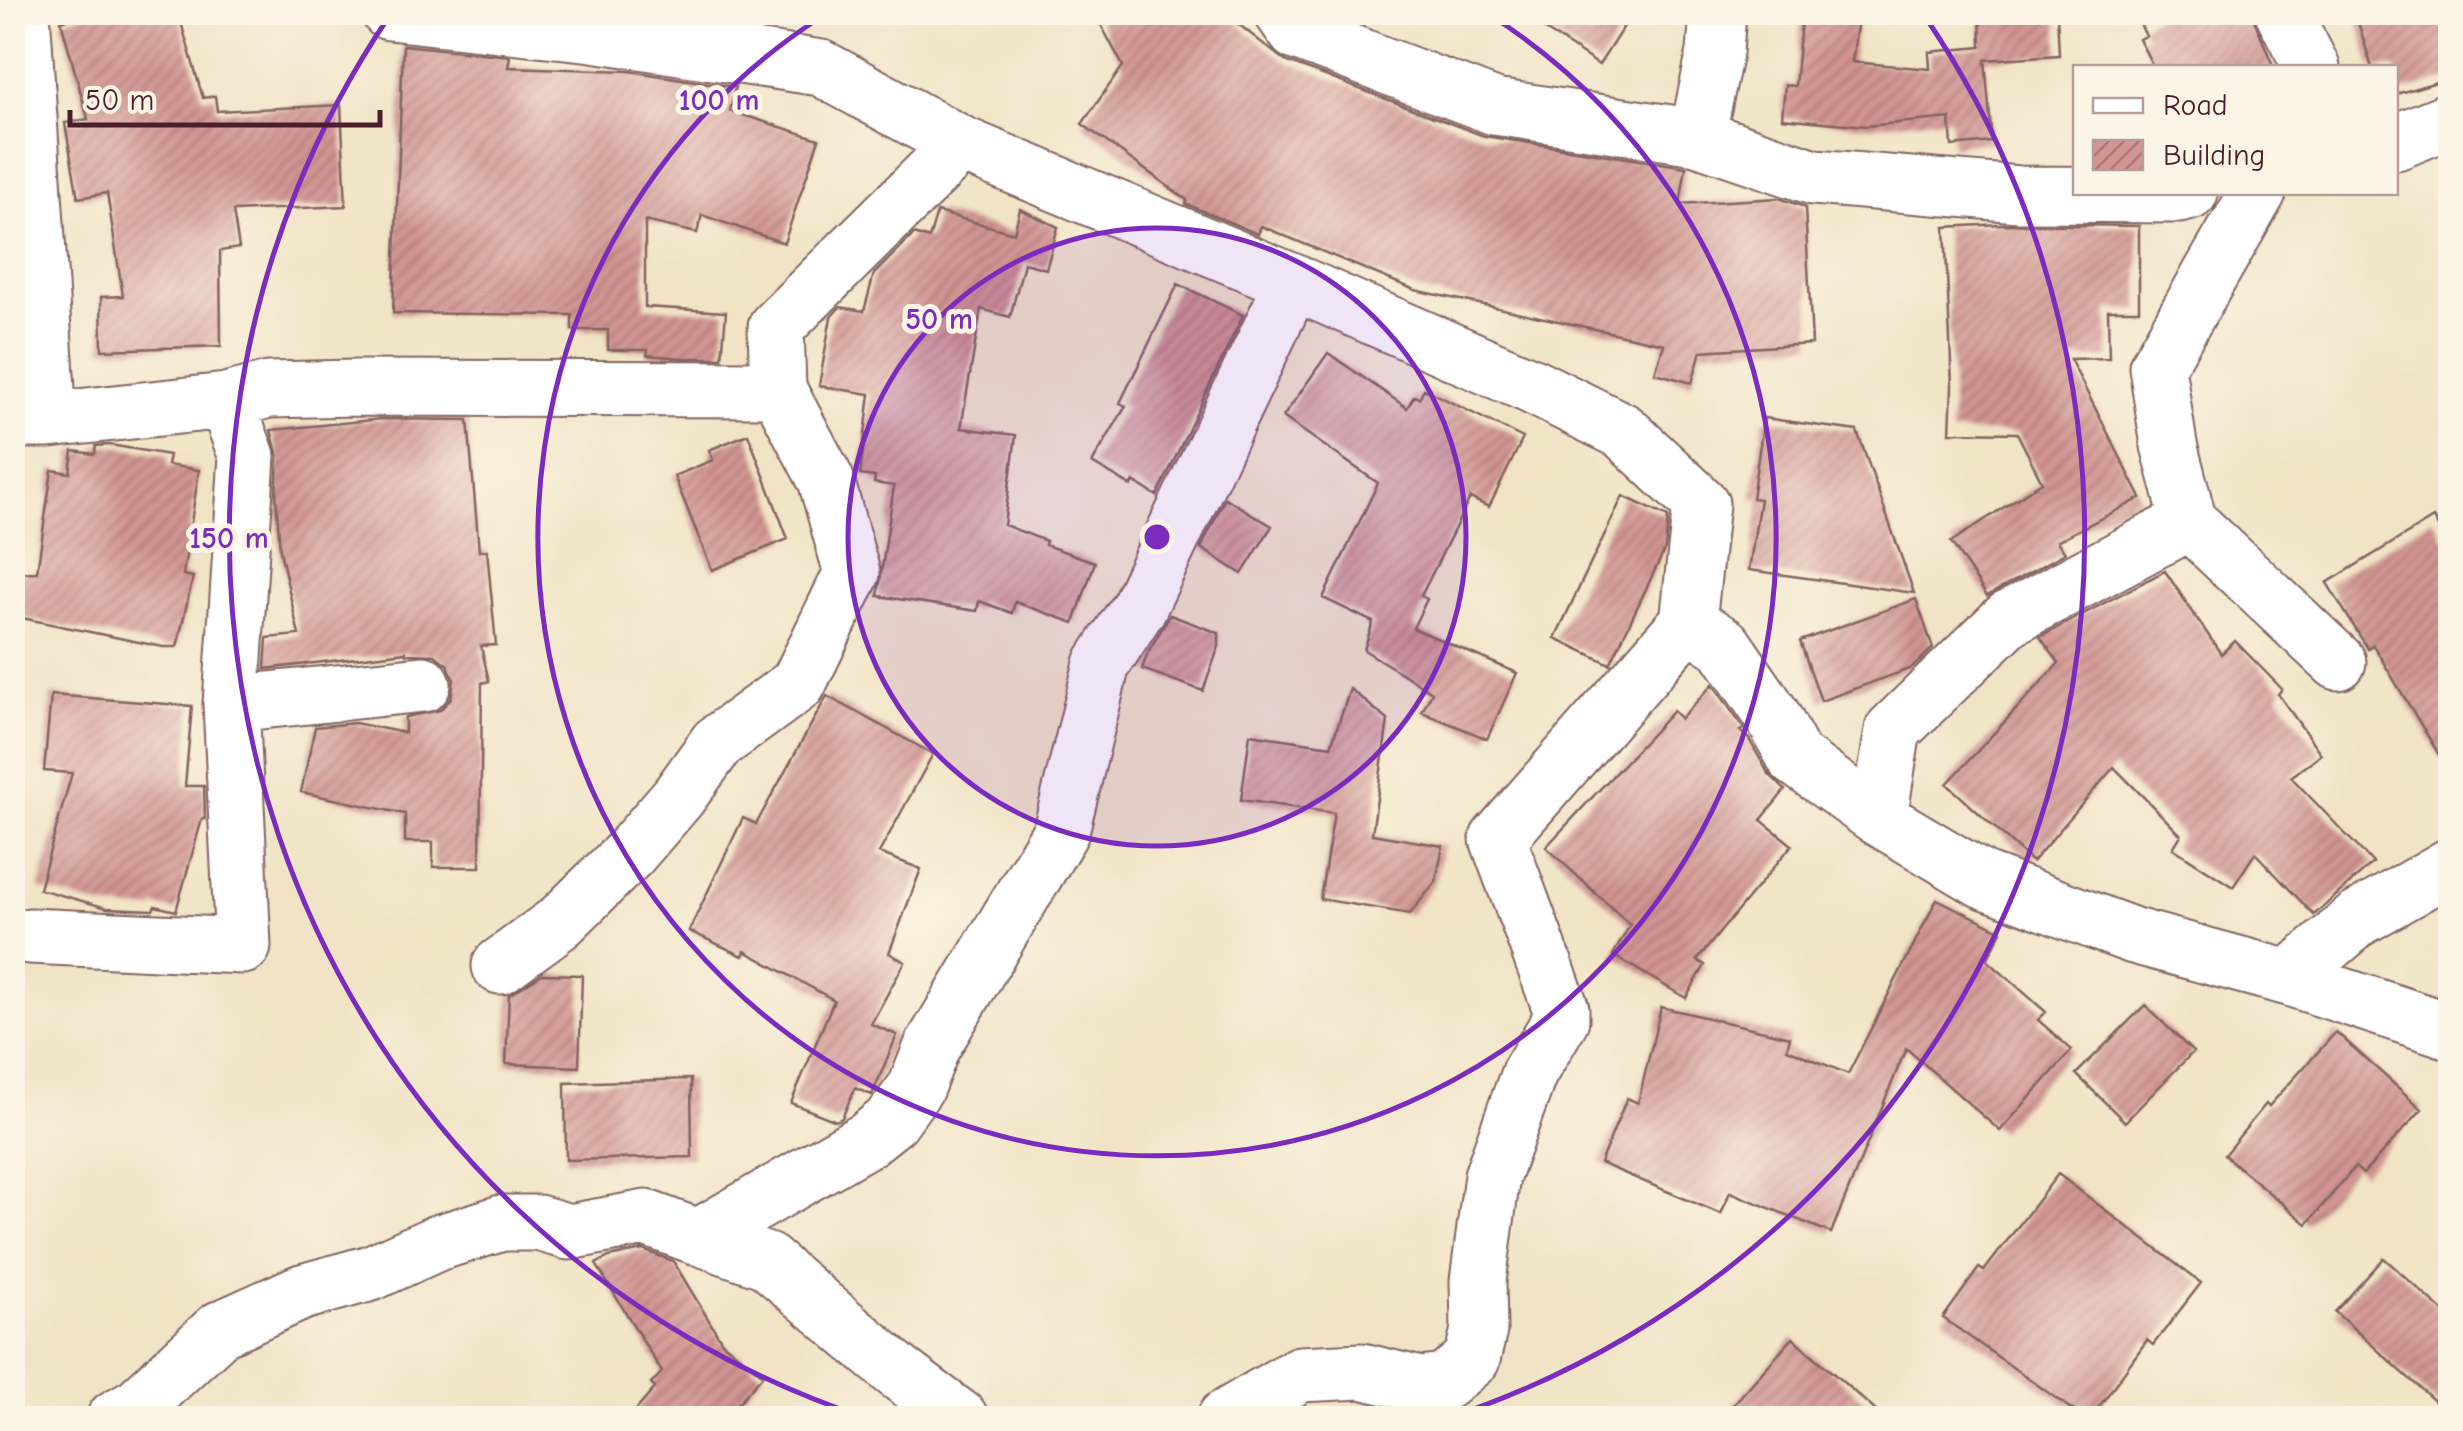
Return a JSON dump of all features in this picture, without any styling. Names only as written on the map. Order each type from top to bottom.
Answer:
[{"type":"street","points":[[22,12],[31,420],[226,400],[270,390],[778,389]]},
{"type":"street","points":[[389,12],[593,34],[821,68],[961,144],[1532,386],[1622,431],[1700,504],[1688,622],[1498,839],[1561,1009],[1560,1020],[1528,1073],[1492,1176],[1478,1281],[1479,1330],[1472,1359],[1445,1382],[1420,1385],[1362,1371],[1311,1396],[1225,1418]]},
{"type":"street","points":[[1282,12],[1296,32],[1495,107],[1697,136],[1814,176],[2019,194],[2073,194]]},
{"type":"street","points":[[1697,136],[1715,52],[1718,12]]},
{"type":"street","points":[[2282,12],[2310,65]]},
{"type":"street","points":[[2398,141],[2450,120]]},
{"type":"street","points":[[500,966],[560,922],[629,854],[679,796],[717,743],[798,684],[852,573],[826,480],[778,389],[776,327],[961,144]]},
{"type":"street","points":[[2256,195],[2158,367],[2169,446],[2189,522],[2338,662]]},
{"type":"street","points":[[698,1237],[868,1139],[892,1120],[916,1087],[932,1047],[1060,831],[1102,664],[1139,607],[1293,282]]},
{"type":"street","points":[[30,936],[243,946],[232,704],[248,456],[226,400]]},
{"type":"street","points":[[1878,818],[1893,730],[2008,619],[2189,522]]},
{"type":"street","points":[[1688,622],[1724,645],[1772,715],[1795,758],[1878,818],[1983,880],[2134,936],[2289,978],[2450,1031]]},
{"type":"street","points":[[232,704],[424,684]]},
{"type":"street","points":[[2289,978],[2358,919],[2450,866]]},
{"type":"street","points":[[767,1260],[781,1188]]},
{"type":"street","points":[[115,1418],[138,1405],[220,1329],[302,1292],[371,1272],[438,1242],[502,1223],[538,1222],[569,1232],[646,1218],[767,1260],[898,1372],[960,1418]]},
{"type":"building","points":[[90,12],[178,12],[203,98],[215,96],[217,111],[341,105],[346,206],[233,211],[239,248],[220,251],[221,346],[102,350],[101,297],[123,296],[107,193],[78,198],[65,123],[88,119],[61,21]]},
{"type":"building","points":[[1094,12],[1223,12],[1285,61],[1484,136],[1686,167],[1680,204],[1779,198],[1805,207],[1812,344],[1701,351],[1692,383],[1655,373],[1664,344],[1415,290],[1261,226],[1258,234],[1186,204],[1187,200],[1082,124],[1123,66]]},
{"type":"building","points":[[1518,12],[1633,12],[1599,65]]},
{"type":"building","points":[[1802,12],[1859,12],[1852,62],[1930,69],[1929,52],[1981,47],[1980,12],[2057,12],[2059,55],[1985,60],[1992,142],[1952,146],[1950,118],[1866,126],[1782,118],[1785,85],[1795,86]]},
{"type":"building","points":[[2168,12],[2251,12],[2273,65],[2152,65],[2139,39],[2146,36],[2141,26]]},
{"type":"building","points":[[2355,12],[2450,12],[2450,78],[2398,93],[2398,65],[2371,65]]},
{"type":"building","points":[[403,45],[510,56],[508,67],[629,71],[735,87],[730,111],[819,139],[784,243],[702,215],[697,233],[645,221],[645,307],[726,312],[722,358],[608,350],[608,330],[572,330],[572,315],[393,313]]},
{"type":"building","points":[[1020,209],[1058,227],[1046,269],[1024,263],[1010,317],[981,309],[961,428],[1016,435],[1004,525],[1046,541],[1045,545],[1095,562],[1074,623],[1015,602],[1012,613],[979,601],[977,611],[878,596],[894,486],[874,483],[875,477],[860,475],[870,394],[819,386],[831,317],[840,307],[864,311],[874,274],[914,234],[929,239],[937,212],[1014,233]]},
{"type":"building","points":[[2139,226],[2139,310],[2108,310],[2109,358],[2070,359],[2141,498],[2057,541],[2065,553],[1987,596],[1951,542],[2042,482],[2017,433],[1950,432],[1952,386],[1945,227]]},
{"type":"building","points":[[1178,284],[1243,315],[1157,496],[1092,463],[1126,406],[1120,403]]},
{"type":"building","points":[[1328,353],[1407,408],[1424,389],[1523,438],[1489,507],[1470,498],[1421,596],[1427,599],[1413,628],[1517,673],[1487,739],[1422,712],[1432,692],[1364,650],[1373,622],[1323,598],[1378,483],[1283,417]]},
{"type":"building","points":[[1764,418],[1857,431],[1914,593],[1749,570],[1760,499],[1752,498]]},
{"type":"building","points":[[382,419],[468,420],[479,551],[487,550],[496,645],[481,646],[489,681],[482,683],[480,867],[433,867],[433,842],[405,842],[405,814],[301,792],[315,727],[355,723],[405,733],[405,717],[440,710],[451,698],[454,680],[448,665],[435,655],[406,652],[265,669],[267,638],[299,635],[280,551],[278,457],[271,430]]},
{"type":"building","points":[[748,434],[788,539],[712,570],[674,476],[713,460],[709,450]]},
{"type":"building","points":[[96,446],[169,455],[167,465],[199,470],[183,575],[193,577],[177,647],[12,616],[12,573],[37,572],[52,470],[70,473],[73,451],[95,454]]},
{"type":"building","points":[[1623,496],[1668,517],[1665,549],[1610,664],[1555,638]]},
{"type":"building","points":[[1225,498],[1272,526],[1242,574],[1201,548]]},
{"type":"building","points":[[2433,518],[2450,547],[2450,773],[2373,645],[2368,649],[2327,583]]},
{"type":"building","points":[[2165,571],[2221,654],[2235,641],[2282,689],[2278,694],[2321,754],[2291,777],[2373,863],[2314,915],[2255,853],[2233,887],[2173,848],[2181,835],[2114,767],[2032,862],[1947,784],[2059,663],[2040,637]]},
{"type":"building","points":[[1916,599],[1933,648],[1912,668],[1821,701],[1800,641]]},
{"type":"building","points":[[1170,615],[1219,633],[1219,646],[1203,691],[1142,669]]},
{"type":"building","points":[[1713,684],[1768,773],[1785,790],[1761,820],[1792,845],[1697,960],[1705,965],[1686,998],[1613,955],[1630,925],[1546,847],[1673,711],[1681,719]]},
{"type":"building","points":[[1350,689],[1388,720],[1372,834],[1443,846],[1436,881],[1410,914],[1320,899],[1334,813],[1241,800],[1250,734],[1331,746]]},
{"type":"building","points":[[51,695],[192,706],[185,786],[204,786],[205,819],[176,911],[155,906],[153,910],[107,908],[39,889],[72,773],[44,771]]},
{"type":"building","points":[[827,696],[933,754],[879,853],[921,869],[889,953],[905,962],[871,1024],[897,1035],[872,1095],[855,1088],[842,1118],[836,1121],[791,1103],[834,1000],[745,951],[743,956],[689,931],[743,818],[756,824]]},
{"type":"building","points":[[1937,899],[2002,931],[1987,960],[2046,1012],[2038,1020],[2072,1050],[2000,1131],[1906,1048],[1831,1233],[1730,1192],[1721,1214],[1600,1163],[1627,1098],[1638,1103],[1661,1007],[1790,1037],[1787,1049],[1848,1074]]},
{"type":"building","points":[[542,974],[582,975],[579,1067],[506,1064],[509,995]]},
{"type":"building","points":[[2145,1005],[2193,1052],[2125,1122],[2076,1074]]},
{"type":"building","points":[[2336,1032],[2422,1109],[2363,1174],[2355,1167],[2307,1224],[2224,1155],[2266,1104],[2269,1106]]},
{"type":"building","points":[[691,1079],[692,1157],[566,1160],[565,1083]]},
{"type":"building","points":[[2058,1174],[2201,1283],[2153,1345],[2147,1340],[2091,1418],[2084,1418],[1943,1318],[1979,1268],[1984,1271]]},
{"type":"building","points":[[643,1250],[673,1261],[722,1342],[763,1375],[725,1418],[629,1418],[655,1388],[651,1384],[662,1372],[596,1264]]},
{"type":"building","points":[[2384,1258],[2450,1317],[2450,1415],[2335,1312]]},
{"type":"building","points":[[1793,1338],[1884,1418],[1721,1418]]}]
